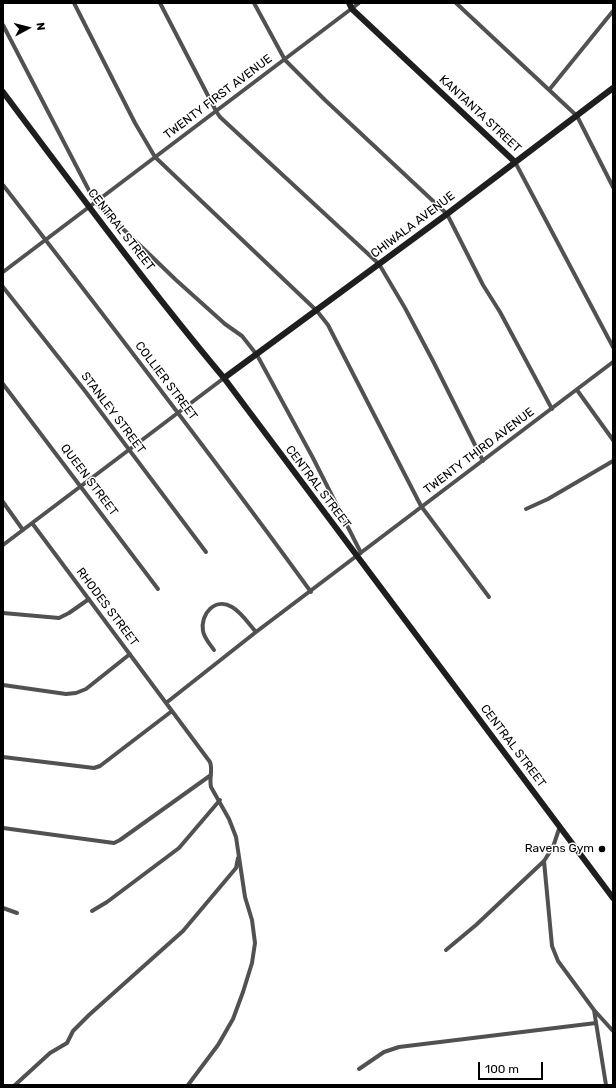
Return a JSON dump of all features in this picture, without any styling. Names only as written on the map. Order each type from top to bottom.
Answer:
[{"type":"street","points":[[74,3],[135,123],[155,157],[317,311],[328,325],[421,506],[490,597]]},
{"type":"street","points":[[160,3],[216,111],[225,122],[379,264],[405,308],[433,361],[483,461]]},
{"type":"street","points":[[254,3],[285,60],[447,214],[483,285],[500,312],[552,409]]},
{"type":"street","name":"TWENTY FIRST AVENUE","points":[[3,272],[285,60],[351,6],[359,3]]},
{"type":"street","points":[[456,3],[577,116],[613,187]]},
{"type":"street","name":"KANTANTA STREET","points":[[351,6],[515,162],[613,347]]},
{"type":"street","points":[[549,90],[613,11]]},
{"type":"street","points":[[3,25],[95,202],[176,280],[225,324],[242,336],[257,355],[313,458],[359,555]]},
{"type":"street","name":"CHIWALA AVENUE","points":[[224,378],[317,311],[613,88]]},
{"type":"street","name":"CENTRAL STREET","points":[[3,92],[194,343],[224,378],[359,555],[560,826],[610,889],[613,898]]},
{"type":"street","name":"COLLIER STREET","points":[[3,185],[178,413],[311,592]]},
{"type":"street","name":"STANLEY STREET","points":[[3,287],[85,391],[206,552]]},
{"type":"street","name":"TWENTY THIRD AVENUE","points":[[166,703],[421,506],[613,362]]},
{"type":"street","points":[[3,545],[224,378]]},
{"type":"street","name":"QUEEN STREET","points":[[3,384],[158,589]]},
{"type":"street","points":[[577,390],[613,440]]},
{"type":"street","points":[[526,510],[548,499],[613,461]]},
{"type":"street","points":[[3,502],[23,530]]},
{"type":"street","name":"RHODES STREET","points":[[32,523],[210,762],[212,768],[210,782],[220,800],[236,836],[245,897],[252,920],[256,943],[252,963],[233,1019],[218,1045],[188,1085]]},
{"type":"street","points":[[3,613],[59,618],[68,614],[89,598]]},
{"type":"street","points":[[214,650],[205,636],[203,626],[204,615],[215,606],[224,604],[232,607],[256,632]]},
{"type":"street","points":[[3,685],[66,694],[76,693],[86,689],[130,654]]},
{"type":"street","points":[[3,756],[94,768],[100,766],[172,711]]},
{"type":"street","points":[[3,828],[114,843],[211,775]]},
{"type":"street","points":[[92,911],[107,902],[179,848],[220,800]]},
{"type":"street","points":[[446,950],[476,925],[544,861],[552,847],[560,826]]},
{"type":"street","points":[[15,1085],[50,1053],[67,1043],[73,1031],[89,1015],[184,931],[236,868],[239,853]]},
{"type":"street","points":[[544,861],[552,946],[554,953],[558,961],[594,1010],[613,1031]]},
{"type":"street","points":[[3,908],[17,912]]},
{"type":"street","points":[[594,1010],[606,1085]]},
{"type":"street","points":[[359,1069],[384,1052],[399,1047],[596,1023]]},
{"type":"place","name":"Ravens Gym","points":[[602,849]]}]
